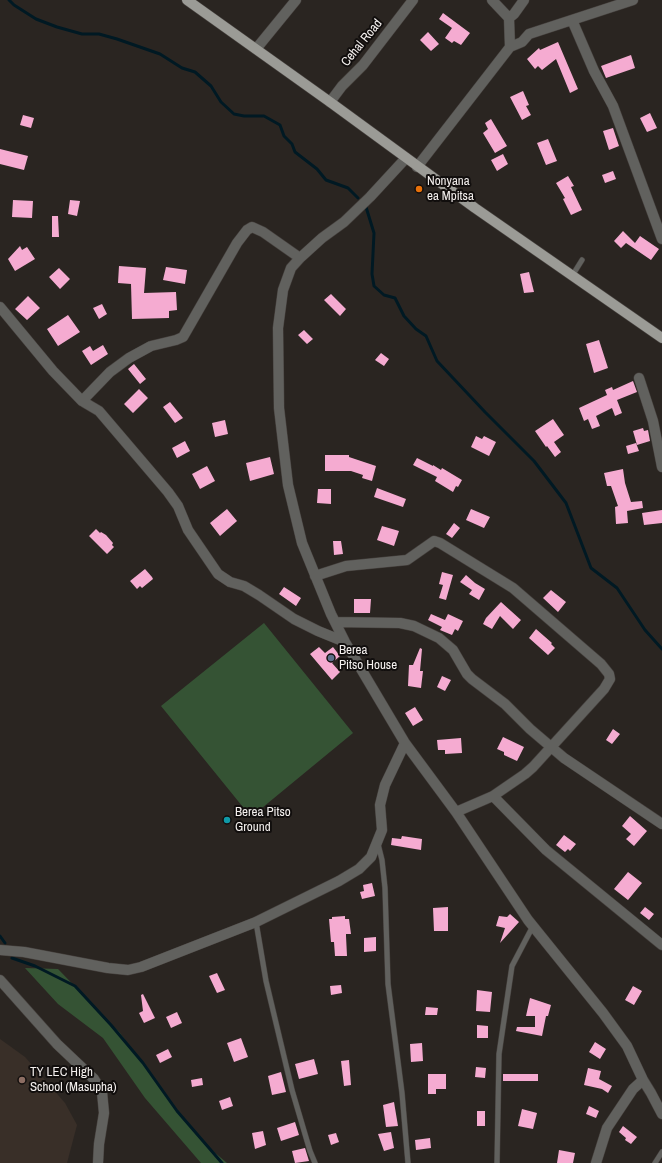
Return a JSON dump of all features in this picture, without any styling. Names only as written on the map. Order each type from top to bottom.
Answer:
[{"type":"main road","points":[[187,0],[330,102],[417,167],[662,338]]},
{"type":"street","points":[[256,49],[296,0]]},
{"type":"street","name":"Cehal Road","points":[[330,102],[342,86],[363,65],[413,0]]},
{"type":"street","points":[[492,0],[509,18],[510,47]]},
{"type":"street","points":[[509,18],[514,14],[524,0]]},
{"type":"street","points":[[417,167],[510,47],[522,42],[529,34],[632,0]]},
{"type":"street","points":[[572,20],[594,71],[613,106],[662,239]]},
{"type":"street","points":[[406,158],[370,197],[344,222],[322,238],[300,258],[291,268],[286,280],[281,301],[278,328],[279,408],[288,485],[302,543],[315,576],[345,642],[405,742],[456,812],[533,926],[604,1014],[627,1046],[642,1080],[662,1114]]},
{"type":"street","points":[[82,401],[110,372],[129,358],[151,346],[176,340],[183,336],[237,243],[252,226],[300,258]]},
{"type":"street","points":[[0,307],[53,371],[82,401],[99,411],[168,492],[178,506],[188,530],[218,574],[230,582],[244,586],[294,619],[345,642]]},
{"type":"street","points":[[639,378],[653,421],[662,468]]},
{"type":"street","points":[[315,576],[346,566],[407,560],[434,541],[440,543],[513,588],[601,664],[609,674],[610,679],[604,689],[552,747],[525,774],[493,796],[456,812]]},
{"type":"street","points":[[335,622],[400,623],[414,626],[439,638],[453,650],[467,674],[472,679],[505,704],[530,729],[564,758],[662,824]]},
{"type":"street","points":[[0,950],[24,952],[108,968],[128,970],[141,967],[256,922],[339,881],[360,869],[371,857],[382,830],[380,805],[384,785],[405,742]]},
{"type":"street","points":[[493,796],[546,850],[662,945]]},
{"type":"street","points":[[0,980],[57,1044],[94,1079],[102,1092],[104,1112],[99,1144],[98,1163]]},
{"type":"street","points":[[596,1163],[607,1128],[633,1089],[642,1080]]},
{"type":"lane","points":[[572,276],[582,260]]},
{"type":"lane","points":[[378,842],[382,860],[385,888],[388,984],[402,1093],[408,1163]]},
{"type":"lane","points":[[256,922],[266,981],[292,1090],[315,1163]]},
{"type":"lane","points":[[497,1163],[499,1054],[512,966],[533,926]]},
{"type":"lane","points":[[655,1163],[662,1152]]},
{"type":"shaded area","name":"TY LEC High School (Masupha)","points":[[0,1039],[25,1057],[65,1103],[77,1125],[67,1163],[0,1163]]},
{"type":"green space","points":[[264,623],[353,733],[251,817],[161,706]]},
{"type":"green space","points":[[25,968],[58,969],[120,1033],[177,1110],[207,1146],[227,1163],[201,1163],[145,1098],[103,1038],[58,1004]]},
{"type":"building","points":[[443,13],[470,33],[461,45],[454,41],[452,43],[445,38],[452,28],[439,19]]},
{"type":"building","points":[[428,32],[439,44],[431,51],[420,40]]},
{"type":"building","points":[[558,42],[578,89],[570,93],[556,59],[542,70],[538,66],[535,69],[527,59],[539,48],[540,50]]},
{"type":"building","points":[[631,55],[635,68],[606,78],[601,66]]},
{"type":"building","points":[[523,91],[529,105],[526,106],[531,115],[522,120],[510,97]]},
{"type":"building","points":[[650,113],[657,128],[647,132],[640,118]]},
{"type":"building","points":[[23,115],[34,118],[31,128],[20,125]]},
{"type":"building","points":[[491,119],[507,146],[495,153],[483,133],[488,129],[485,123]]},
{"type":"building","points":[[613,128],[619,146],[609,150],[603,131]]},
{"type":"building","points":[[548,139],[557,161],[546,165],[537,143]]},
{"type":"building","points":[[0,149],[28,156],[24,170],[0,164]]},
{"type":"building","points":[[503,154],[508,164],[497,171],[491,160]]},
{"type":"building","points":[[613,171],[616,179],[605,183],[602,175]]},
{"type":"building","points":[[568,176],[574,186],[571,187],[582,210],[571,215],[563,199],[565,198],[556,183]]},
{"type":"building","points":[[13,200],[33,201],[32,218],[12,217]]},
{"type":"building","points":[[70,200],[80,201],[77,216],[68,214]]},
{"type":"building","points":[[52,216],[58,216],[59,237],[52,237]]},
{"type":"building","points":[[623,231],[635,243],[640,236],[659,249],[651,260],[626,243],[621,248],[614,241]]},
{"type":"building","points":[[20,246],[22,250],[27,247],[35,259],[15,271],[8,259]]},
{"type":"building","points":[[119,266],[146,268],[144,293],[176,292],[177,310],[169,311],[169,318],[132,319],[131,284],[118,283]]},
{"type":"building","points":[[166,267],[187,270],[185,284],[163,280]]},
{"type":"building","points":[[59,268],[70,279],[60,289],[49,277]]},
{"type":"building","points":[[529,272],[534,292],[524,293],[520,274]]},
{"type":"building","points":[[331,294],[346,309],[340,316],[324,300]]},
{"type":"building","points":[[28,296],[40,308],[27,320],[15,309]]},
{"type":"building","points":[[102,304],[107,314],[99,319],[93,308]]},
{"type":"building","points":[[68,315],[80,332],[58,346],[47,329]]},
{"type":"building","points":[[304,330],[313,339],[307,344],[298,335]]},
{"type":"building","points":[[599,340],[608,368],[594,373],[586,344]]},
{"type":"building","points":[[103,345],[108,354],[91,365],[82,351],[90,346],[93,351]]},
{"type":"building","points":[[381,353],[389,359],[384,366],[375,360]]},
{"type":"building","points":[[134,364],[146,379],[140,384],[128,369]]},
{"type":"building","points":[[633,381],[637,392],[617,400],[622,413],[615,416],[612,408],[596,416],[600,426],[592,429],[588,419],[584,421],[579,408],[607,395],[605,390],[612,387],[613,390]]},
{"type":"building","points":[[139,389],[148,398],[133,413],[124,404]]},
{"type":"building","points":[[170,402],[183,418],[175,423],[163,407]]},
{"type":"building","points":[[553,419],[564,435],[554,442],[561,452],[555,457],[535,431]]},
{"type":"building","points":[[225,420],[228,434],[215,437],[212,423]]},
{"type":"building","points":[[643,428],[644,431],[648,430],[650,441],[637,445],[633,431]]},
{"type":"building","points":[[476,436],[482,439],[484,436],[496,442],[489,456],[471,447]]},
{"type":"building","points":[[185,441],[190,451],[177,458],[172,448]]},
{"type":"building","points":[[636,443],[639,451],[628,454],[626,446]]},
{"type":"building","points":[[325,455],[349,455],[349,457],[376,466],[372,481],[362,478],[363,475],[351,471],[325,471]]},
{"type":"building","points":[[270,457],[274,474],[250,481],[246,463]]},
{"type":"building","points":[[417,458],[441,470],[442,468],[462,480],[458,487],[456,486],[453,492],[435,481],[437,477],[413,465]]},
{"type":"building","points":[[207,466],[215,481],[200,489],[192,474]]},
{"type":"building","points":[[623,469],[625,483],[631,502],[642,501],[643,508],[627,511],[628,523],[616,524],[615,507],[618,506],[611,486],[607,486],[604,473]]},
{"type":"building","points":[[377,488],[406,499],[403,507],[374,497]]},
{"type":"building","points":[[318,489],[331,489],[331,504],[317,503]]},
{"type":"building","points":[[227,509],[237,521],[220,536],[210,523]]},
{"type":"building","points":[[471,509],[490,517],[484,528],[466,520]]},
{"type":"building","points":[[662,510],[662,523],[644,525],[642,513]]},
{"type":"building","points":[[454,523],[460,528],[452,538],[446,534]]},
{"type":"building","points":[[382,526],[399,531],[394,546],[377,540]]},
{"type":"building","points":[[96,529],[100,533],[101,532],[106,535],[113,543],[112,545],[114,547],[107,554],[89,536]]},
{"type":"building","points":[[333,541],[341,541],[343,554],[334,555]]},
{"type":"building","points":[[145,569],[153,579],[142,588],[140,586],[137,589],[130,581]]},
{"type":"building","points":[[442,572],[453,575],[446,600],[439,598],[443,585],[439,584]]},
{"type":"building","points":[[466,575],[485,589],[479,600],[469,594],[472,590],[460,582]]},
{"type":"building","points":[[284,587],[301,598],[296,606],[279,594]]},
{"type":"building","points":[[551,590],[566,602],[558,612],[543,598]]},
{"type":"building","points":[[354,599],[371,599],[370,613],[354,613]]},
{"type":"building","points":[[501,602],[521,620],[513,629],[500,616],[492,629],[483,624],[486,618]]},
{"type":"building","points":[[431,614],[445,620],[448,614],[463,621],[458,631],[455,629],[452,635],[440,630],[442,627],[428,620]]},
{"type":"building","points":[[536,629],[552,643],[551,644],[555,648],[548,655],[529,638]]},
{"type":"building","points":[[319,647],[325,653],[333,647],[340,656],[332,663],[340,672],[332,680],[310,654]]},
{"type":"building","points":[[420,648],[422,649],[420,671],[423,671],[421,688],[408,686],[409,665],[413,665]]},
{"type":"building","points":[[442,676],[451,680],[445,691],[437,687]]},
{"type":"building","points":[[415,707],[423,720],[413,726],[405,713]]},
{"type":"building","points":[[613,729],[620,734],[612,744],[606,740]]},
{"type":"building","points":[[503,737],[524,747],[517,761],[504,755],[504,752],[497,749]]},
{"type":"building","points":[[461,738],[462,753],[445,754],[445,750],[438,750],[437,740]]},
{"type":"building","points":[[630,816],[647,831],[634,846],[626,839],[631,834],[622,826]]},
{"type":"building","points":[[564,835],[576,844],[570,851],[568,849],[565,852],[556,845]]},
{"type":"building","points":[[402,836],[422,839],[421,850],[391,845],[392,838],[401,839]]},
{"type":"building","points":[[628,872],[642,883],[628,900],[614,889]]},
{"type":"building","points":[[372,883],[375,896],[362,899],[360,892],[364,891],[363,885]]},
{"type":"building","points":[[448,907],[448,931],[434,931],[433,908]]},
{"type":"building","points":[[645,907],[654,914],[649,920],[640,913]]},
{"type":"building","points":[[510,914],[519,922],[500,943],[505,928],[496,926],[499,916],[507,917]]},
{"type":"building","points":[[345,916],[345,919],[349,919],[351,934],[346,934],[347,956],[335,956],[334,942],[331,942],[329,919],[332,919],[332,917]]},
{"type":"building","points":[[376,937],[376,951],[364,952],[364,938]]},
{"type":"building","points":[[217,973],[225,990],[217,993],[209,976]]},
{"type":"building","points":[[341,985],[342,993],[331,995],[330,986]]},
{"type":"building","points":[[633,986],[642,991],[634,1005],[625,1000]]},
{"type":"building","points":[[477,990],[492,992],[490,1012],[476,1011]]},
{"type":"building","points":[[143,994],[155,1018],[144,1023],[139,1013],[143,1011],[141,995]]},
{"type":"building","points":[[530,998],[551,1005],[548,1016],[546,1016],[542,1036],[516,1031],[517,1027],[535,1027],[535,1016],[526,1016]]},
{"type":"building","points":[[426,1007],[438,1008],[437,1015],[425,1015]]},
{"type":"building","points":[[177,1012],[182,1023],[171,1028],[166,1017]]},
{"type":"building","points":[[477,1025],[488,1026],[488,1038],[477,1038]]},
{"type":"building","points":[[241,1038],[248,1057],[234,1062],[227,1043]]},
{"type":"building","points":[[595,1042],[606,1049],[600,1059],[589,1052]]},
{"type":"building","points":[[422,1043],[423,1061],[411,1062],[410,1044]]},
{"type":"building","points":[[168,1049],[172,1057],[160,1063],[156,1055]]},
{"type":"building","points":[[314,1059],[318,1074],[299,1079],[295,1064]]},
{"type":"building","points":[[349,1060],[351,1085],[344,1086],[341,1061]]},
{"type":"building","points":[[476,1067],[486,1068],[485,1078],[475,1077]]},
{"type":"building","points":[[588,1068],[601,1071],[599,1079],[612,1086],[608,1093],[602,1089],[584,1085]]},
{"type":"building","points":[[281,1072],[286,1092],[272,1095],[268,1076]]},
{"type":"building","points":[[428,1074],[446,1074],[446,1089],[436,1089],[436,1094],[428,1094]]},
{"type":"building","points":[[503,1074],[538,1074],[538,1081],[503,1081]]},
{"type":"building","points":[[202,1078],[203,1085],[192,1087],[191,1080]]},
{"type":"building","points":[[230,1097],[233,1106],[222,1110],[219,1101]]},
{"type":"building","points":[[394,1102],[398,1126],[386,1127],[383,1105]]},
{"type":"building","points":[[589,1106],[599,1111],[596,1118],[586,1114]]},
{"type":"building","points":[[522,1109],[537,1113],[533,1129],[518,1126]]},
{"type":"building","points":[[477,1111],[485,1111],[485,1126],[477,1126]]},
{"type":"building","points":[[295,1122],[299,1135],[281,1141],[277,1128]]},
{"type":"building","points":[[623,1126],[637,1137],[631,1144],[625,1140],[626,1138],[619,1132]]},
{"type":"building","points":[[263,1131],[266,1145],[255,1149],[252,1133]]},
{"type":"building","points":[[391,1132],[394,1148],[384,1151],[378,1134]]},
{"type":"building","points":[[336,1133],[339,1142],[331,1145],[328,1135]]},
{"type":"building","points":[[430,1138],[431,1148],[416,1150],[415,1140]]},
{"type":"building","points":[[305,1148],[309,1161],[295,1163],[292,1151]]},
{"type":"building","points":[[559,1150],[575,1153],[573,1163],[557,1163]]},
{"type":"waterway","points":[[9,0],[14,5],[36,19],[82,34],[99,34],[117,39],[160,54],[182,68],[195,72],[211,86],[221,102],[234,114],[244,116],[264,116],[280,125],[284,136],[292,144],[295,152],[317,169],[326,180],[348,188],[358,198]]},
{"type":"waterway","points":[[366,207],[374,233],[372,274],[374,286],[384,295],[395,298],[404,316],[416,329],[426,336],[437,361],[534,461],[566,503],[591,568],[617,588],[645,630],[662,649]]},
{"type":"waterway","points":[[0,936],[5,943]]},
{"type":"waterway","points":[[12,958],[35,966],[75,986],[143,1063],[177,1111],[222,1163]]},
{"type":"place","name":"Nonyana ea Mpitsa","points":[[419,189]]},
{"type":"place","name":"Berea Pitso House","points":[[331,658]]},
{"type":"place","name":"Berea Pitso Ground","points":[[227,820]]},
{"type":"place","name":"TY LEC High School (Masupha)","points":[[22,1080]]}]
